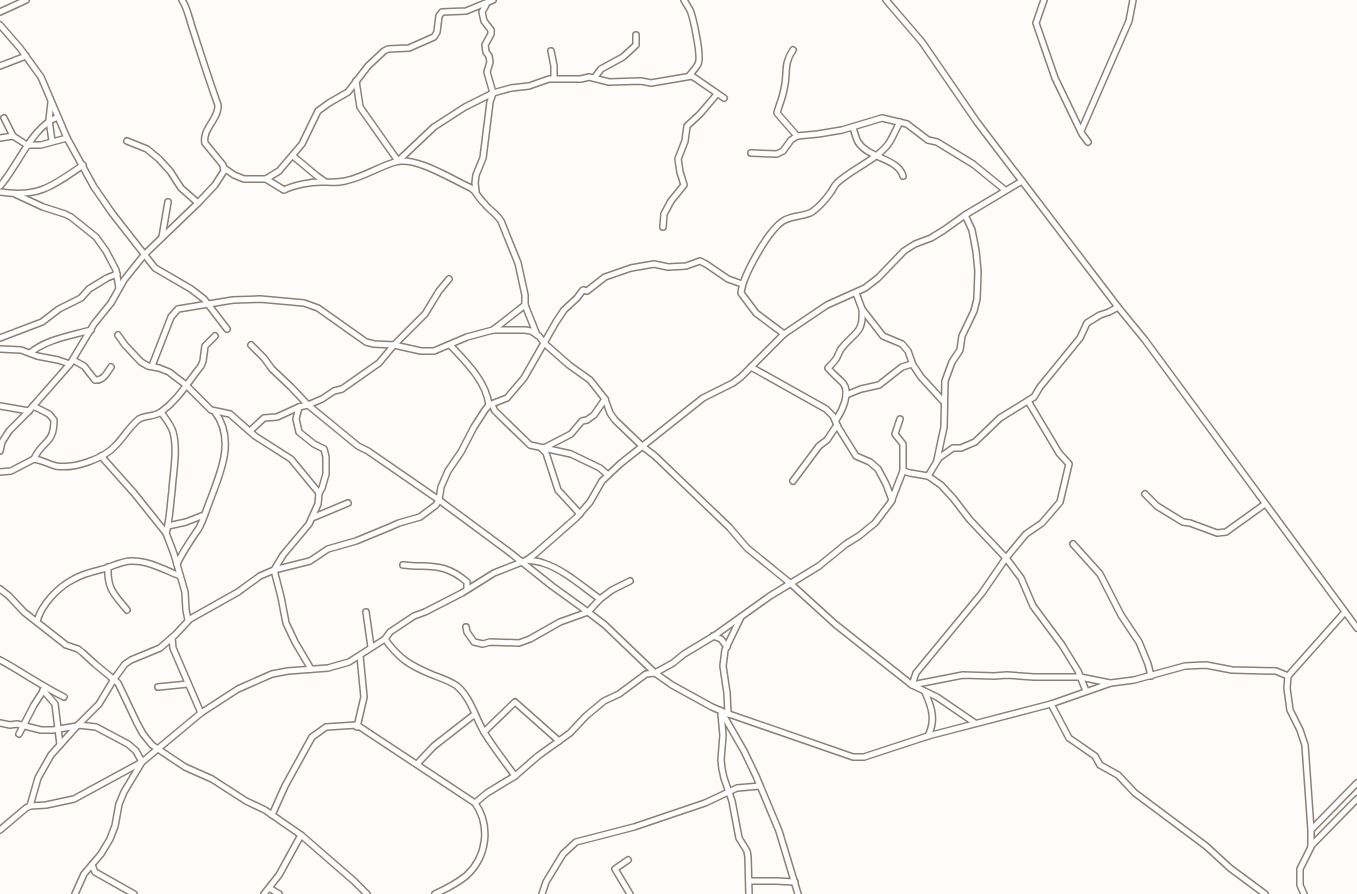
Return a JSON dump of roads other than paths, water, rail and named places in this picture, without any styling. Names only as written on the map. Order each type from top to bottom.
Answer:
[{"type":"street","points":[[0,12],[26,0]]},
{"type":"street","points":[[182,0],[186,6],[218,105],[216,114],[206,133],[205,143],[224,168],[239,178],[249,180],[266,179],[279,171],[302,144],[318,111],[329,102],[345,95],[368,66],[388,49],[409,48],[434,37],[442,12],[466,11],[493,0]]},
{"type":"street","points":[[684,0],[693,18],[692,22],[696,30],[700,57],[699,62],[688,76]]},
{"type":"street","points":[[886,0],[922,42],[977,122],[1145,340],[1357,628]]},
{"type":"street","points":[[1044,0],[1036,24],[1055,78],[1088,142]]},
{"type":"street","points":[[1081,130],[1129,21],[1133,0]]},
{"type":"street","points":[[487,3],[482,12],[484,21],[491,30],[485,47],[490,62],[487,72],[492,93],[484,153],[475,183],[476,191],[483,203],[501,221],[518,263],[525,295],[525,305],[537,335]]},
{"type":"street","points":[[0,24],[41,78],[67,138],[94,187],[112,213],[156,268],[191,289],[208,304],[228,329]]},
{"type":"street","points":[[594,77],[601,69],[623,57],[636,45],[636,35]]},
{"type":"street","points":[[793,50],[787,58],[785,87],[777,113],[796,136]]},
{"type":"street","points":[[551,51],[554,78]]},
{"type":"street","points":[[0,66],[26,56]]},
{"type":"street","points":[[266,179],[284,190],[294,185],[312,182],[338,182],[353,179],[398,161],[434,127],[465,107],[492,93],[529,86],[554,78],[594,77],[609,82],[641,81],[651,83],[688,76],[696,77],[724,98]]},
{"type":"street","points":[[356,81],[360,107],[398,161],[424,164],[476,191]]},
{"type":"street","points":[[663,227],[664,214],[671,201],[684,185],[678,159],[685,140],[687,126],[717,94]]},
{"type":"street","points":[[52,100],[49,120],[52,141]]},
{"type":"street","points":[[0,186],[19,160],[27,145],[49,120],[58,117]]},
{"type":"street","points":[[4,118],[13,136],[27,145],[37,146],[67,138]]},
{"type":"street","points":[[751,153],[777,154],[783,151],[796,136],[818,134],[882,118],[907,124],[928,140],[937,142],[973,164],[1005,190]]},
{"type":"street","points":[[784,334],[756,313],[741,293],[742,284],[754,258],[776,227],[787,219],[812,212],[832,191],[834,185],[846,174],[875,156],[888,144],[900,122]]},
{"type":"street","points":[[853,126],[858,142],[866,151],[898,167],[902,171],[903,176]]},
{"type":"street","points":[[0,138],[13,136]]},
{"type":"street","points":[[127,142],[149,151],[170,171],[181,188],[198,203]]},
{"type":"street","points":[[293,156],[326,182]]},
{"type":"street","points":[[0,192],[15,194],[34,193],[54,185],[83,166]]},
{"type":"street","points":[[0,450],[2,442],[9,431],[71,362],[104,310],[111,303],[124,280],[144,254],[198,203],[215,184],[224,168]]},
{"type":"street","points":[[0,830],[19,812],[30,806],[46,805],[74,799],[142,762],[201,714],[238,689],[260,678],[279,672],[328,668],[360,656],[414,616],[467,590],[494,573],[527,560],[580,514],[608,474],[703,398],[741,377],[784,334],[827,305],[865,288],[878,278],[904,251],[944,230],[965,215],[1022,181]]},
{"type":"street","points":[[15,194],[71,217],[96,237],[114,265],[119,288]]},
{"type":"street","points":[[162,237],[168,202]]},
{"type":"street","points":[[928,476],[937,460],[944,427],[946,379],[952,362],[960,350],[962,336],[974,311],[977,299],[978,272],[976,251],[972,230],[965,215]]},
{"type":"street","points":[[30,806],[36,784],[50,755],[100,704],[114,679],[130,660],[160,648],[188,620],[238,592],[260,576],[274,570],[310,561],[328,549],[356,541],[390,528],[399,522],[420,516],[436,505],[448,471],[461,452],[484,410],[507,398],[524,378],[564,310],[583,290],[587,291],[605,277],[622,270],[654,264],[668,267],[686,266],[703,262],[728,279],[742,284]]},
{"type":"street","points":[[0,338],[42,322],[59,309],[81,298],[89,288],[117,274]]},
{"type":"street","points":[[250,431],[264,418],[308,405],[334,391],[342,389],[379,364],[394,345],[425,314],[439,291],[449,280]]},
{"type":"street","points":[[794,481],[819,446],[827,440],[840,415],[846,389],[843,383],[828,368],[837,358],[840,350],[856,335],[861,327],[863,320],[862,309],[856,292]]},
{"type":"street","points":[[152,366],[174,312],[182,308],[234,300],[260,299],[304,303],[318,308],[366,342],[394,345],[421,351],[434,351],[467,337],[493,330],[531,331],[539,336],[544,343],[569,365],[590,380],[605,399],[610,413],[615,420],[729,527],[747,548],[790,583],[835,624],[912,685],[948,704],[976,723]]},
{"type":"street","points":[[493,330],[525,305]]},
{"type":"street","points":[[937,460],[952,449],[962,448],[975,442],[1000,418],[1034,397],[1080,338],[1088,324],[1100,314],[1118,307]]},
{"type":"street","points":[[862,309],[883,336],[902,344],[908,351],[912,364],[921,377],[944,401]]},
{"type":"street","points":[[30,353],[38,346],[91,330]]},
{"type":"street","points":[[118,335],[135,357],[148,366],[168,372],[186,385],[202,403],[215,412],[220,418],[223,427],[226,448],[220,475],[199,528],[177,565]]},
{"type":"street","points":[[34,459],[58,466],[68,466],[88,462],[101,456],[117,445],[124,434],[140,419],[156,415],[177,398],[203,360],[205,346],[215,336]]},
{"type":"street","points":[[251,345],[308,405],[358,446],[439,500],[588,612],[672,686],[728,714],[847,755],[859,758],[928,736],[1051,704],[1112,683],[1151,676],[1184,666],[1206,665],[1232,670],[1276,670],[1288,676]]},
{"type":"street","points":[[450,345],[476,375],[495,411],[530,445],[571,454],[608,474]]},
{"type":"street","points":[[0,349],[20,350],[37,356],[84,366],[95,380],[102,379],[111,367]]},
{"type":"street","points":[[846,395],[879,385],[902,367],[912,364]]},
{"type":"street","points":[[751,367],[826,409],[833,416],[856,456],[870,462],[878,469],[892,500]]},
{"type":"street","points":[[542,449],[571,434],[582,421],[594,415],[605,399]]},
{"type":"street","points":[[912,685],[916,673],[982,593],[1006,558],[1026,534],[1042,523],[1060,502],[1069,464],[1059,453],[1028,401]]},
{"type":"street","points":[[0,406],[31,408],[49,414],[54,420],[54,433],[37,452],[34,459],[11,471],[0,472]]},
{"type":"street","points":[[299,407],[296,419],[299,432],[324,449],[326,474],[312,518],[300,536],[283,555],[274,570],[286,623],[298,648],[311,668]]},
{"type":"street","points":[[161,412],[174,435],[174,472],[166,533]]},
{"type":"street","points":[[215,412],[230,414],[271,447],[291,459],[319,493]]},
{"type":"street","points":[[475,803],[487,793],[515,776],[538,756],[570,733],[604,701],[619,694],[646,674],[655,673],[673,663],[770,596],[819,566],[875,523],[892,500],[903,471],[903,444],[895,434],[900,419]]},
{"type":"street","points":[[542,449],[546,453],[558,490],[580,514]]},
{"type":"street","points":[[101,456],[166,533],[185,592],[188,620]]},
{"type":"street","points":[[903,471],[928,476],[941,485],[949,492],[970,520],[1006,558],[1021,578],[1033,606],[1062,645],[1080,676],[1086,691]]},
{"type":"street","points":[[1145,494],[1157,506],[1184,522],[1217,533],[1226,532],[1265,504]]},
{"type":"street","points":[[312,518],[348,503]]},
{"type":"street","points":[[168,526],[204,515]]},
{"type":"street","points":[[1073,544],[1100,574],[1121,615],[1139,642],[1151,676]]},
{"type":"street","points":[[37,621],[39,614],[46,604],[64,586],[83,575],[130,560],[142,561],[180,576]]},
{"type":"street","points":[[527,560],[552,567],[573,579],[600,599]]},
{"type":"street","points":[[403,565],[432,566],[447,569],[458,574],[467,582],[467,590]]},
{"type":"street","points":[[108,567],[108,579],[112,592],[127,610]]},
{"type":"street","points":[[466,627],[474,642],[483,644],[490,642],[519,643],[560,622],[588,612],[612,590],[630,581]]},
{"type":"street","points":[[0,589],[24,612],[66,645],[78,649],[114,679],[121,687],[127,705],[143,734],[157,749],[185,767],[212,779],[246,801],[265,810],[301,835],[354,880],[367,894]]},
{"type":"street","points":[[366,612],[371,647]]},
{"type":"street","points":[[1311,847],[1312,830],[1305,745],[1290,710],[1287,688],[1288,676],[1345,612]]},
{"type":"street","points":[[728,714],[723,666],[727,647],[741,616]]},
{"type":"street","points":[[713,636],[721,640],[727,647]]},
{"type":"street","points":[[172,638],[173,648],[201,714]]},
{"type":"street","points":[[384,639],[392,650],[407,663],[448,681],[457,687],[464,695],[484,732],[515,776]]},
{"type":"street","points":[[357,727],[364,697],[360,656]]},
{"type":"street","points":[[0,660],[29,676],[44,689],[55,704],[60,745]]},
{"type":"street","points":[[912,685],[963,675],[1080,676],[1112,683]]},
{"type":"street","points":[[158,687],[188,684]]},
{"type":"street","points":[[44,689],[64,698]]},
{"type":"street","points":[[19,734],[44,689]]},
{"type":"street","points":[[925,691],[933,718],[933,726],[928,736]]},
{"type":"street","points":[[484,732],[515,702],[559,741]]},
{"type":"street","points":[[1051,704],[1069,738],[1095,756],[1100,765],[1118,775],[1135,793],[1206,846],[1230,868],[1265,894]]},
{"type":"street","points":[[721,711],[744,751],[779,831],[798,894]]},
{"type":"street","points":[[721,711],[721,760],[724,778],[730,791],[734,808],[739,838],[748,856],[749,894]]},
{"type":"street","points":[[417,764],[434,746],[475,714]]},
{"type":"street","points":[[0,723],[17,724],[41,730],[77,726],[96,727],[128,744],[136,751],[142,762]]},
{"type":"street","points":[[272,815],[285,786],[312,737],[326,727],[357,727],[475,803],[480,810],[484,824],[485,839],[480,858],[466,875],[435,894]]},
{"type":"street","points":[[75,894],[84,874],[102,854],[110,839],[115,826],[119,804],[142,762]]},
{"type":"street","points":[[1312,830],[1357,783]]},
{"type":"street","points":[[542,894],[546,882],[563,854],[576,842],[634,827],[705,803],[737,788],[760,786]]},
{"type":"street","points":[[1304,894],[1300,885],[1300,869],[1311,847],[1357,799]]},
{"type":"street","points":[[264,894],[279,875],[301,835]]},
{"type":"street","points":[[628,860],[615,869],[630,894]]},
{"type":"street","points":[[92,865],[96,872],[134,894]]},
{"type":"street","points":[[749,881],[794,882]]},
{"type":"street","points":[[269,888],[279,894]]}]
